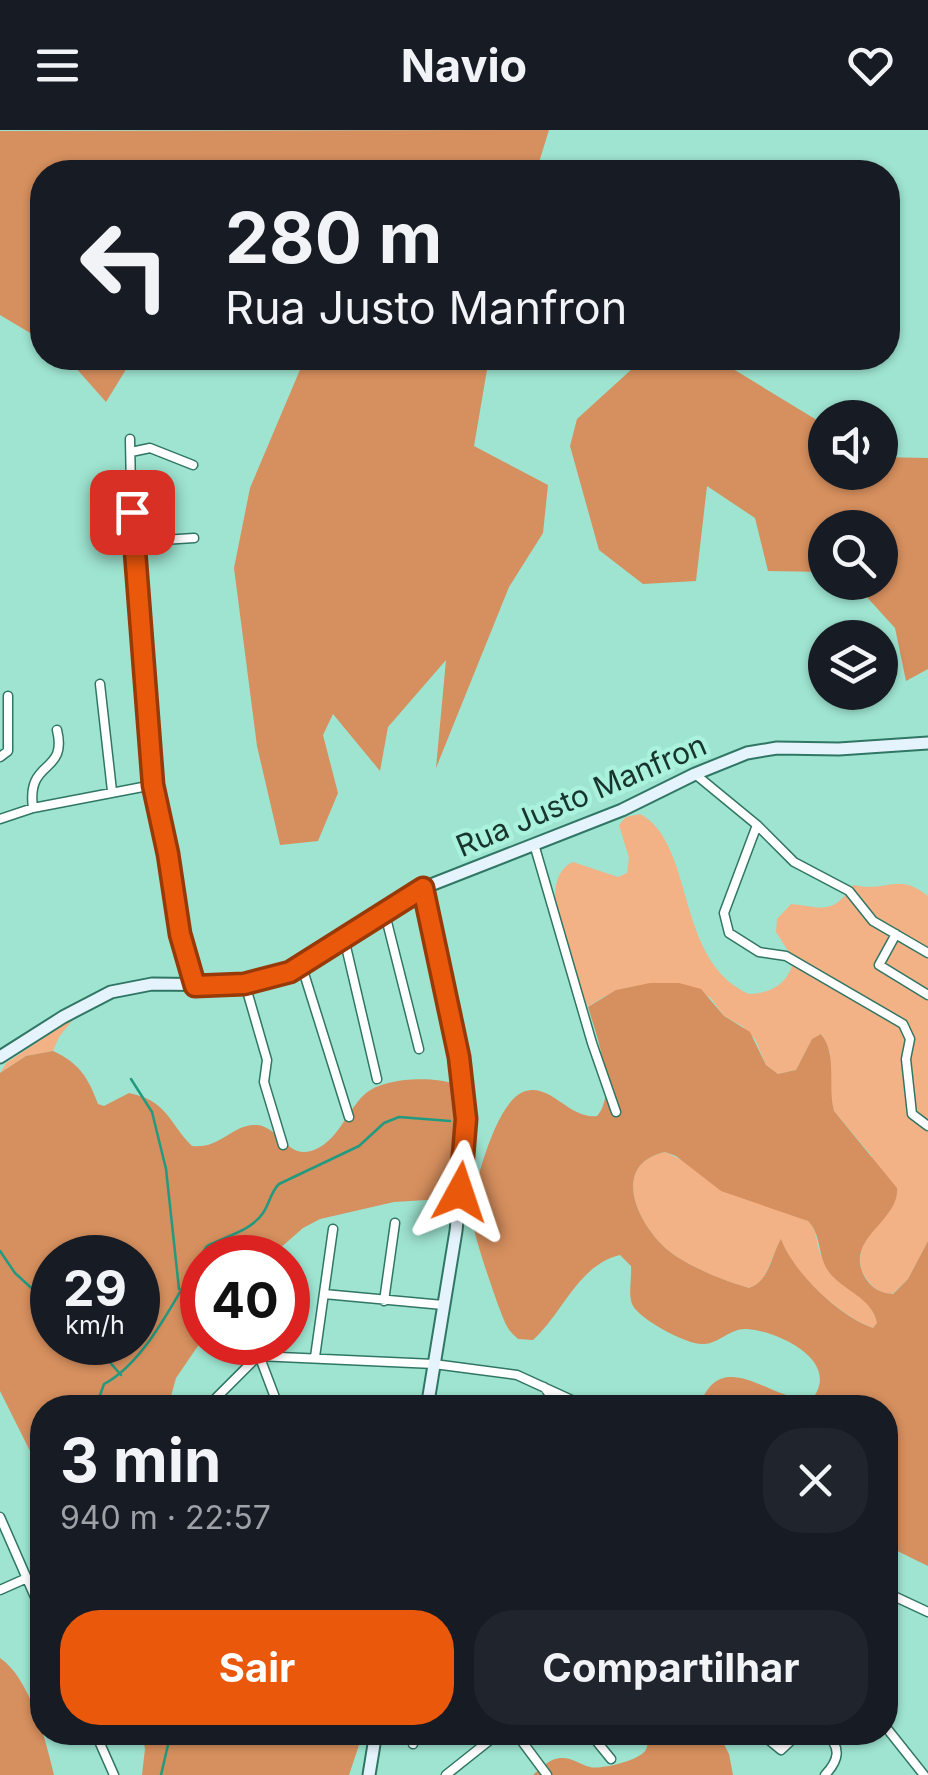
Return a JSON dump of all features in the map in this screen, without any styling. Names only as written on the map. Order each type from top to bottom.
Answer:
[{"type":"main road","name":"Rua Justo Manfron","points":[[0,1057],[111,992],[152,984],[244,984],[275,978],[302,967],[423,888],[622,810],[695,774],[762,749],[928,743]]},
{"type":"main road","points":[[423,888],[459,1057],[466,1119],[456,1231],[429,1395]]},
{"type":"main road","points":[[369,1775],[374,1745]]},
{"type":"street","points":[[130,439],[132,542],[153,785],[180,934],[195,986]]},
{"type":"street","points":[[131,452],[150,448],[192,465]]},
{"type":"street","points":[[132,542],[194,538]]},
{"type":"street","points":[[100,684],[112,791]]},
{"type":"street","points":[[0,757],[10,744],[8,696]]},
{"type":"street","points":[[33,808],[37,774],[59,755],[56,730]]},
{"type":"street","points":[[695,774],[757,824],[798,865],[849,890],[873,921],[928,952]]},
{"type":"street","points":[[0,819],[33,808],[153,785]]},
{"type":"street","points":[[757,824],[724,913],[729,934],[758,952],[786,956],[903,1024],[910,1038],[906,1059],[912,1114],[928,1126]]},
{"type":"street","points":[[534,844],[616,1112]]},
{"type":"street","points":[[384,910],[420,1050]]},
{"type":"street","points":[[896,934],[879,965],[928,995]]},
{"type":"street","points":[[344,938],[377,1079]]},
{"type":"street","points":[[302,967],[349,1117]]},
{"type":"street","points":[[244,984],[267,1060],[264,1082],[283,1144]]},
{"type":"street","points":[[384,1300],[395,1223]]},
{"type":"street","points":[[315,1357],[333,1229]]},
{"type":"street","points":[[324,1294],[444,1305]]},
{"type":"street","points":[[310,1357],[434,1364],[518,1375],[564,1395]]},
{"type":"street","points":[[219,1395],[249,1365]]},
{"type":"street","points":[[262,1365],[274,1395]]},
{"type":"street","points":[[542,1384],[550,1395]]},
{"type":"street","points":[[0,1517],[30,1585]]},
{"type":"street","points":[[0,1590],[27,1578]]},
{"type":"street","points":[[898,1598],[928,1612]]},
{"type":"street","points":[[898,1742],[924,1775]]},
{"type":"street","points":[[101,1745],[114,1775]]},
{"type":"street","points":[[446,1775],[484,1745]]},
{"type":"street","points":[[525,1745],[547,1775]]},
{"type":"street","points":[[600,1745],[611,1759]]},
{"type":"street","points":[[825,1775],[838,1760],[835,1745]]},
{"type":"shaded area","points":[[549,130],[540,160],[30,160],[30,333],[0,315],[0,131]]},
{"type":"shaded area","points":[[78,370],[126,370],[106,402]]},
{"type":"shaded area","points":[[300,370],[487,370],[474,446],[548,485],[543,533],[509,587],[436,768],[446,660],[388,727],[380,771],[333,714],[323,735],[338,793],[318,841],[280,845],[257,746],[234,568],[250,488]]},
{"type":"shaded area","points":[[631,370],[735,370],[808,415],[808,490],[898,490],[898,457],[928,458],[928,669],[906,681],[898,620],[888,620],[869,600],[898,600],[898,510],[808,510],[808,572],[768,571],[755,518],[707,486],[696,581],[643,584],[599,550],[570,446],[577,419]]},
{"type":"shaded area","points":[[640,814],[658,829],[670,850],[708,956],[725,978],[749,994],[778,986],[788,975],[794,960],[776,932],[777,919],[791,904],[826,907],[839,901],[853,885],[908,885],[928,896],[928,1241],[908,1279],[892,1294],[873,1286],[860,1263],[869,1235],[890,1211],[871,1155],[834,1111],[830,1097],[830,1053],[822,1034],[812,1039],[796,1070],[778,1074],[766,1065],[755,1039],[724,1016],[710,997],[661,987],[634,987],[588,1007],[560,930],[556,889],[561,873],[573,862],[618,877],[627,873],[629,858],[619,825],[626,817]]},
{"type":"shaded area","points":[[650,983],[679,983],[701,989],[724,1016],[750,1032],[766,1065],[778,1074],[796,1070],[812,1039],[821,1034],[826,1042],[834,1111],[897,1188],[890,1211],[861,1253],[860,1265],[866,1279],[878,1290],[893,1294],[908,1279],[928,1241],[928,1566],[898,1551],[898,1395],[814,1395],[819,1371],[812,1360],[788,1342],[760,1331],[735,1331],[704,1344],[665,1330],[632,1304],[631,1266],[620,1255],[605,1260],[582,1279],[533,1340],[518,1339],[508,1328],[487,1274],[472,1219],[476,1189],[494,1131],[511,1101],[521,1093],[541,1091],[577,1112],[597,1116],[606,1093],[605,1079],[588,1007],[616,990]],"holes":[[[665,1152],[676,1156],[721,1191],[808,1221],[816,1233],[825,1266],[869,1307],[877,1323],[873,1328],[846,1314],[819,1292],[781,1239],[765,1274],[749,1288],[686,1262],[669,1251],[648,1227],[634,1197],[633,1183],[637,1170],[648,1159]]]},
{"type":"shaded area","points":[[75,1017],[53,1051],[26,1056],[0,1073],[6,1063]]},
{"type":"shaded area","points":[[53,1051],[76,1066],[98,1104],[104,1106],[129,1093],[152,1101],[192,1146],[211,1144],[241,1128],[257,1125],[303,1152],[328,1141],[358,1101],[373,1088],[409,1080],[455,1084],[464,1104],[455,1189],[443,1199],[394,1202],[320,1219],[295,1235],[180,1235],[180,1365],[185,1365],[171,1395],[30,1395],[30,1451],[0,1391],[0,1073],[26,1056]]},
{"type":"shaded area","points":[[665,1152],[808,1221],[828,1266],[874,1313],[877,1323],[873,1328],[847,1314],[820,1292],[796,1266],[781,1240],[761,1280],[749,1288],[707,1273],[669,1251],[640,1213],[633,1183],[637,1170],[648,1159]]},
{"type":"shaded area","points":[[735,1377],[786,1395],[705,1395],[721,1379]]},
{"type":"shaded area","points":[[0,1658],[11,1667],[28,1695],[30,1745],[46,1745],[54,1775],[0,1775]]},
{"type":"shaded area","points":[[144,1745],[359,1745],[349,1775],[142,1775]]},
{"type":"shaded area","points":[[724,1745],[733,1775],[533,1775],[560,1758],[596,1768],[631,1760],[647,1747]]},
{"type":"waterway","points":[[131,1079],[152,1112],[166,1169],[179,1289]]},
{"type":"waterway","points":[[100,1395],[104,1384],[120,1373],[149,1341],[207,1246],[258,1219],[279,1184],[359,1146],[384,1123],[399,1117],[450,1121]]},
{"type":"waterway","points":[[0,1251],[30,1287]]},
{"type":"waterway","points":[[112,1365],[121,1375]]},
{"type":"waterway","points":[[161,1775],[168,1745]]},
{"type":"route","points":[[132,512],[147,741],[180,934],[195,986],[244,984],[302,967],[423,888],[459,1057],[466,1119],[460,1192]]}]
